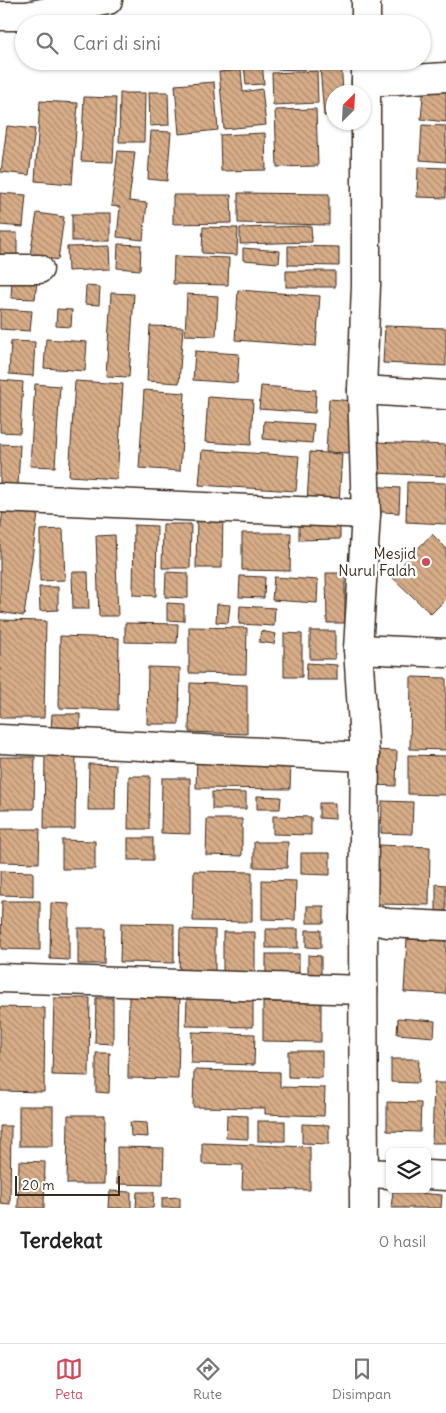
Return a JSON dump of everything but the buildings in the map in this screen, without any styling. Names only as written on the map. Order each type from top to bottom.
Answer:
[{"type":"street","points":[[32,15],[108,0]]},
{"type":"street","points":[[366,0],[366,15]]},
{"type":"street","points":[[0,16],[15,16]]},
{"type":"street","points":[[364,1208],[377,1174],[363,990],[365,757],[358,648],[366,514],[362,390],[366,285],[366,72],[446,78]]},
{"type":"street","points":[[0,269],[40,269]]},
{"type":"street","points":[[362,390],[446,395]]},
{"type":"street","points":[[0,498],[366,514]]},
{"type":"street","points":[[358,648],[446,653]]},
{"type":"street","points":[[0,739],[365,757]]},
{"type":"street","points":[[363,918],[388,923],[446,926]]},
{"type":"street","points":[[0,978],[363,990]]},
{"type":"street","points":[[431,1175],[446,1176]]},
{"type":"place","name":"Mesjid Nurul Falah","points":[[426,562]]}]
